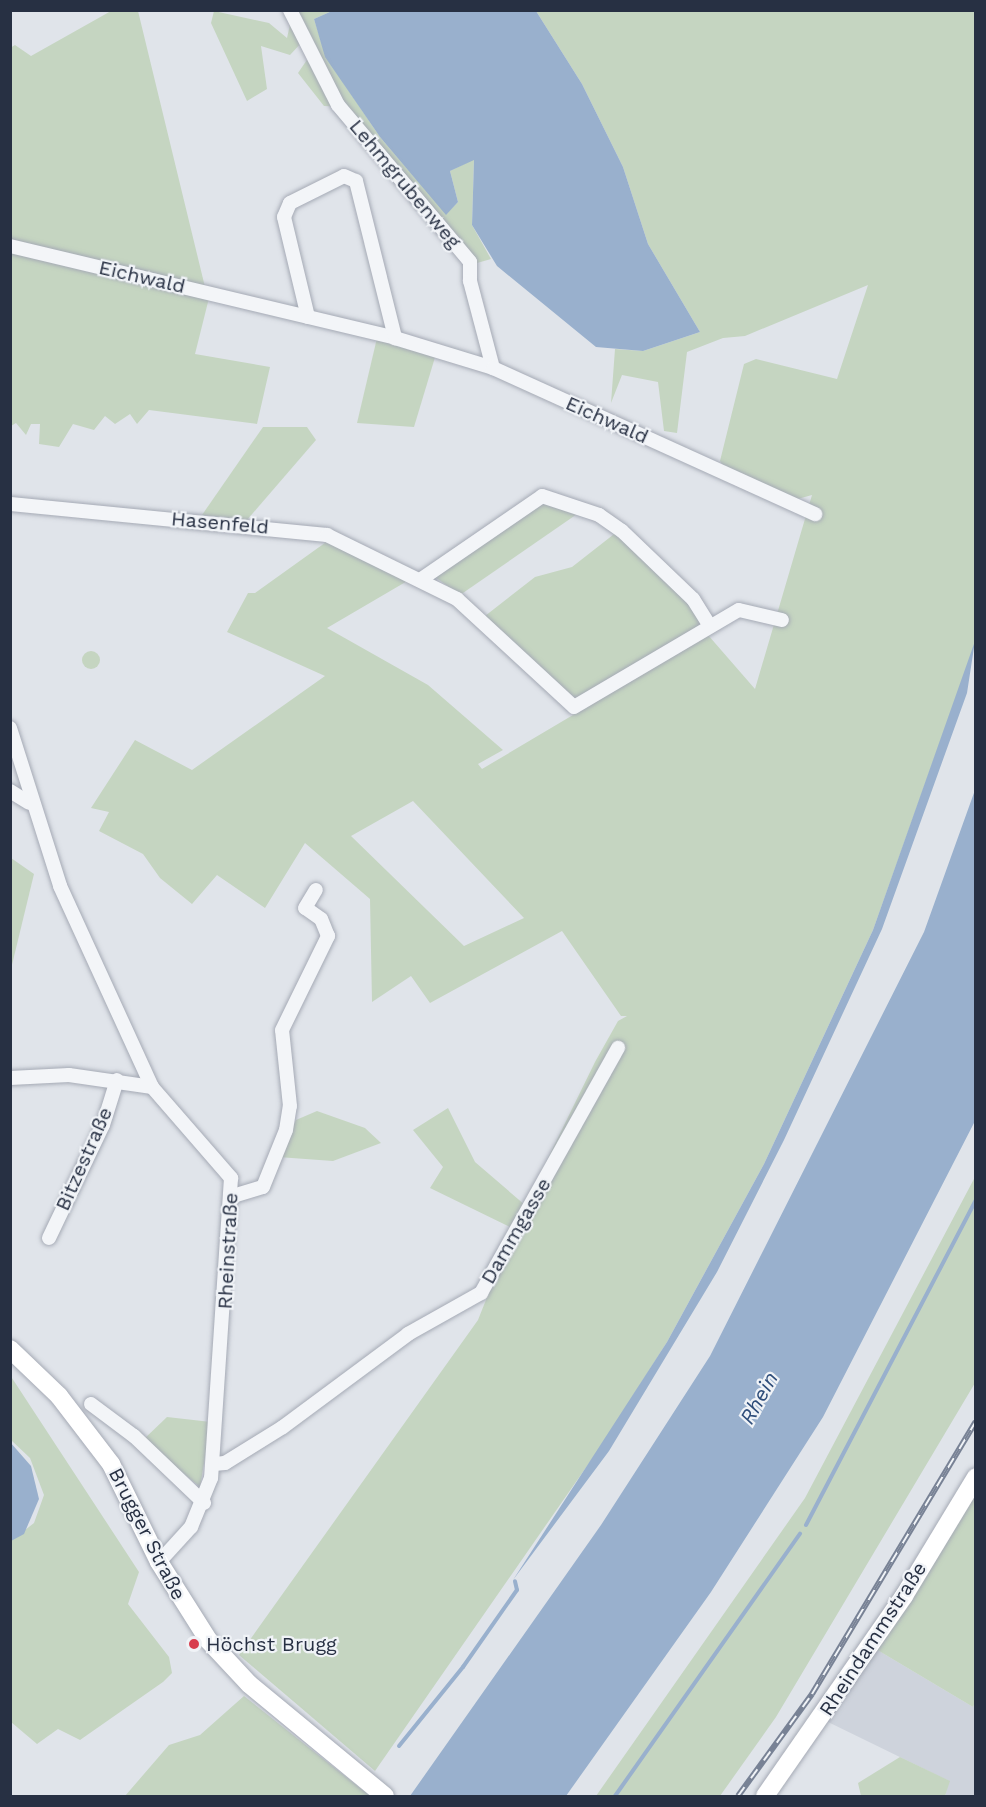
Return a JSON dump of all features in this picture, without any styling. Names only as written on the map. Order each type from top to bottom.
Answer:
[{"type":"main road","name":"Brugger Straße","points":[[10,1349],[59,1396],[111,1464],[159,1562],[191,1619],[235,1669],[385,1797]]},
{"type":"main road","name":"Rheindammstraße","points":[[765,1797],[904,1596],[975,1477]]},
{"type":"street","name":"Lehmgrubenweg","points":[[290,10],[338,105],[471,262],[470,281],[493,368]]},
{"type":"street","points":[[308,317],[284,217],[290,203],[344,176],[356,182],[395,338]]},
{"type":"street","name":"Eichwald","points":[[10,246],[395,338],[493,368],[815,514]]},
{"type":"street","points":[[420,580],[542,496],[599,515],[622,531],[693,599],[710,626]]},
{"type":"street","name":"Hasenfeld","points":[[10,504],[302,530],[327,536],[420,580],[487,624],[574,707],[739,610],[782,620]]},
{"type":"street","name":"Rheinstraße","points":[[10,728],[30,803],[60,886],[152,1088],[218,1157],[231,1178],[232,1196],[214,1464],[204,1503],[191,1527],[159,1562]]},
{"type":"street","points":[[10,791],[30,803]]},
{"type":"street","points":[[232,1196],[262,1187],[286,1130],[290,1106],[282,1030],[328,936],[321,919],[305,908],[316,890]]},
{"type":"street","name":"Dammgasse","points":[[214,1464],[225,1463],[283,1427],[408,1334],[481,1293],[618,1048]]},
{"type":"street","name":"Bitzestraße","points":[[10,1078],[69,1075],[117,1080],[152,1088]]},
{"type":"street","name":"Bitzestraße","points":[[49,1238],[103,1125],[117,1080]]},
{"type":"street","points":[[91,1404],[134,1436],[204,1503]]},
{"type":"shaded area","points":[[874,1648],[973,1707],[975,1700],[975,1796],[945,1796],[949,1781],[826,1721]]},
{"type":"green space","points":[[111,11],[138,11],[205,287],[11,241],[10,48],[15,45],[31,56]]},
{"type":"green space","points":[[214,11],[269,23],[287,38],[293,11],[332,11],[314,19],[326,57],[380,137],[446,214],[458,202],[450,171],[474,159],[472,225],[491,259],[477,263],[349,107],[324,106],[298,73],[315,48],[304,40],[290,55],[261,46],[267,89],[247,101],[211,23]]},
{"type":"green space","points":[[536,11],[975,11],[976,641],[873,930],[764,1164],[667,1342],[603,1443],[375,1771],[239,1655],[478,1320],[514,1229],[430,1188],[443,1167],[413,1130],[448,1108],[475,1162],[525,1205],[595,1062],[618,1021],[627,1016],[621,1016],[562,931],[430,1003],[411,976],[372,1002],[370,899],[305,843],[265,908],[217,875],[192,904],[160,878],[143,854],[99,831],[109,812],[91,808],[135,740],[192,770],[325,676],[227,632],[248,593],[255,593],[329,540],[409,580],[327,628],[428,685],[503,750],[478,764],[482,769],[708,635],[755,689],[812,495],[794,500],[724,467],[720,461],[744,364],[756,359],[837,379],[868,285],[745,336],[723,338],[687,352],[677,433],[664,431],[658,382],[622,375],[611,403],[615,349],[643,351],[700,332],[648,244],[623,167],[582,84]],"holes":[[[413,801],[524,918],[464,946],[351,836]]]},
{"type":"green space","points":[[11,251],[209,298],[195,354],[270,367],[257,424],[149,410],[137,424],[130,414],[115,424],[105,416],[94,430],[73,424],[59,447],[39,444],[40,424],[31,424],[26,435],[16,423],[11,426]]},
{"type":"green space","points":[[377,338],[436,354],[414,427],[357,423]]},
{"type":"green space","points":[[263,427],[307,427],[316,440],[247,520],[202,515]]},
{"type":"green space","points":[[551,503],[580,512],[460,595],[435,577],[536,504]]},
{"type":"green space","points":[[618,531],[676,585],[703,624],[581,701],[565,698],[485,616],[535,577],[572,567]]},
{"type":"green space","points":[[91,651],[97,654],[100,660],[97,666],[91,669],[85,666],[82,660],[85,654]]},
{"type":"green space","points":[[11,858],[34,874],[11,969]]},
{"type":"green space","points":[[317,1111],[365,1128],[381,1143],[333,1161],[278,1157],[296,1120]]},
{"type":"green space","points":[[975,1177],[975,1383],[776,1717],[720,1796],[596,1796],[805,1498]]},
{"type":"green space","points":[[10,1375],[139,1572],[128,1604],[169,1657],[172,1673],[163,1682],[80,1740],[58,1729],[37,1744],[11,1722],[11,1541],[34,1523],[44,1495],[30,1458],[11,1440]]},
{"type":"green space","points":[[167,1417],[211,1422],[200,1487],[143,1440]]},
{"type":"green space","points":[[975,1486],[976,1700],[973,1707],[874,1648]]},
{"type":"green space","points":[[244,1696],[370,1796],[125,1796],[169,1745],[200,1735]]},
{"type":"green space","points":[[900,1757],[950,1781],[945,1796],[861,1796],[858,1783]]},
{"type":"water","points":[[332,11],[536,11],[582,84],[623,167],[648,244],[700,332],[643,351],[596,347],[497,266],[472,225],[474,160],[450,171],[458,202],[446,215],[380,137],[325,57],[314,19]]},
{"type":"water","points":[[975,641],[967,693],[882,929],[784,1140],[717,1272],[609,1451],[513,1580],[667,1342],[764,1164],[873,930]]},
{"type":"water","name":"Rhein","points":[[975,790],[975,1121],[823,1417],[711,1592],[566,1796],[410,1796],[601,1525],[710,1356],[924,932]]},
{"type":"water","points":[[10,1442],[31,1466],[39,1499],[24,1534],[11,1541]]},
{"type":"waterway","points":[[806,1525],[976,1200]]},
{"type":"waterway","points":[[615,1796],[800,1534]]},
{"type":"waterway","points":[[399,1746],[463,1667],[517,1590],[515,1581]]},
{"type":"railway","points":[[738,1796],[812,1694],[976,1421]]},
{"type":"place","name":"Höchst Brugg","points":[[194,1644]]}]
